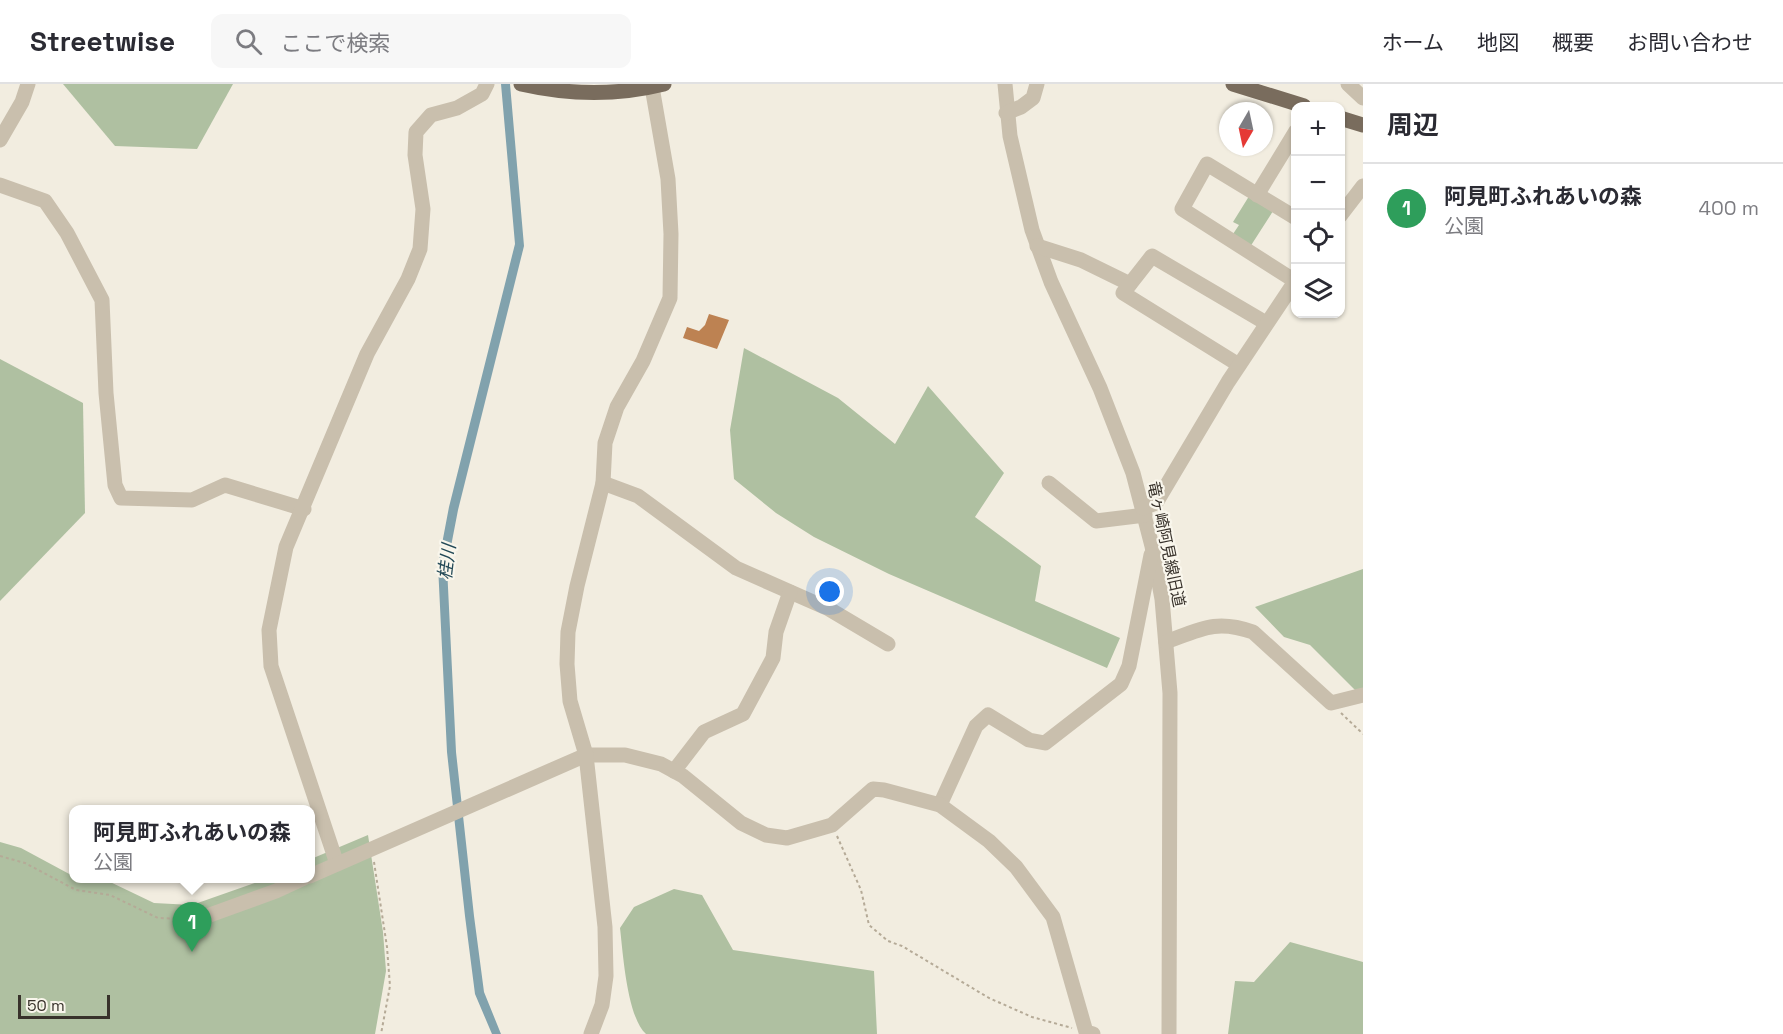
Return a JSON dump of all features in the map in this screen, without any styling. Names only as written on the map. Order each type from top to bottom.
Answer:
[{"type":"main road","points":[[521,84],[546,90],[598,94],[658,86]]},
{"type":"main road","points":[[1233,84],[1291,102]]},
{"type":"main road","points":[[1345,119],[1363,125]]},
{"type":"street","points":[[0,140],[22,102],[28,84]]},
{"type":"street","points":[[337,864],[271,666],[269,630],[286,548],[367,354],[408,279],[420,249],[423,209],[415,155],[416,132],[431,116],[457,108],[482,94],[487,84]]},
{"type":"street","name":"竜ヶ崎阿見線旧道","points":[[1005,84],[1006,113],[1019,180],[1037,246],[1111,416],[1133,473],[1144,511],[1162,599],[1170,693],[1169,1034]]},
{"type":"street","points":[[1006,113],[1021,107],[1033,98],[1037,84]]},
{"type":"street","points":[[1348,84],[1363,98]]},
{"type":"street","points":[[591,1034],[602,1005],[606,976],[605,927],[586,755],[570,701],[567,664],[568,632],[603,483],[605,443],[617,407],[643,361],[670,298],[671,234],[668,179],[658,86]]},
{"type":"street","points":[[1257,195],[1289,157]]},
{"type":"street","points":[[1291,215],[1207,164],[1182,209],[1291,278]]},
{"type":"street","points":[[0,185],[45,201],[67,233],[102,300],[106,393],[115,484],[121,498],[192,500],[225,485],[304,509]]},
{"type":"street","points":[[1347,196],[1363,186]]},
{"type":"street","points":[[1037,246],[1081,260],[1130,284]]},
{"type":"street","points":[[1239,365],[1123,293],[1152,256],[1266,323]]},
{"type":"street","points":[[1049,483],[1096,520],[1144,511],[1156,503],[1239,365],[1291,287]]},
{"type":"street","points":[[603,483],[638,496],[736,568],[829,609],[888,644]]},
{"type":"street","points":[[940,805],[976,726],[988,715],[1029,740],[1045,743],[1121,684],[1129,666],[1152,546]]},
{"type":"street","points":[[674,771],[704,732],[743,714],[774,658],[776,632],[790,592]]},
{"type":"street","points":[[1166,642],[1220,625],[1246,630],[1262,640],[1331,703],[1363,695]]},
{"type":"street","points":[[315,874],[586,755],[625,755],[661,764],[683,776],[741,823],[766,835],[787,838],[832,825],[873,789],[884,790],[940,805],[989,841],[1016,867],[1053,917],[1090,1033]]},
{"type":"street","points":[[196,920],[295,883]]},
{"type":"path","points":[[1331,703],[1363,734]]},
{"type":"path","points":[[832,825],[861,890],[869,925],[888,941],[902,946],[989,998],[1032,1017],[1090,1033]]},
{"type":"path","points":[[372,850],[387,947],[390,986],[381,1034]]},
{"type":"path","points":[[0,856],[25,863],[76,890],[110,895],[158,918],[196,920]]},
{"type":"green space","points":[[63,84],[233,84],[197,149],[115,146]]},
{"type":"green space","points":[[1251,193],[1275,208],[1250,247],[1231,237],[1239,225],[1233,222]]},
{"type":"green space","points":[[744,348],[838,398],[895,444],[928,386],[1004,473],[975,517],[1041,566],[1035,601],[1120,638],[1107,668],[889,574],[814,537],[776,513],[734,479],[730,430]]},
{"type":"green space","points":[[0,359],[83,403],[85,513],[0,601]]},
{"type":"green space","points":[[1363,569],[1363,698],[1310,645],[1284,637],[1255,607]]},
{"type":"green space","points":[[368,835],[383,932],[386,971],[375,1034],[0,1034],[0,842],[21,848],[69,874],[69,883],[112,883],[154,903],[192,905],[255,883],[315,883],[315,857]]},
{"type":"green space","points":[[674,889],[702,895],[733,950],[874,971],[877,1034],[646,1034],[634,1014],[630,1000],[620,928],[634,907]]},
{"type":"green space","points":[[1290,942],[1363,962],[1363,1034],[1228,1034],[1235,981],[1254,982]]},
{"type":"water","name":"桂川","points":[[501,84],[510,84],[524,246],[458,510],[447,567],[456,752],[474,916],[484,992],[501,1034],[492,1034],[475,994],[465,916],[447,752],[438,565],[449,507],[515,244]]},
{"type":"building","points":[[709,314],[729,320],[717,349],[683,338],[687,327],[699,331],[705,325]]},
{"type":"place","name":"阿見町ふれあいの森","points":[[192,952]]}]
